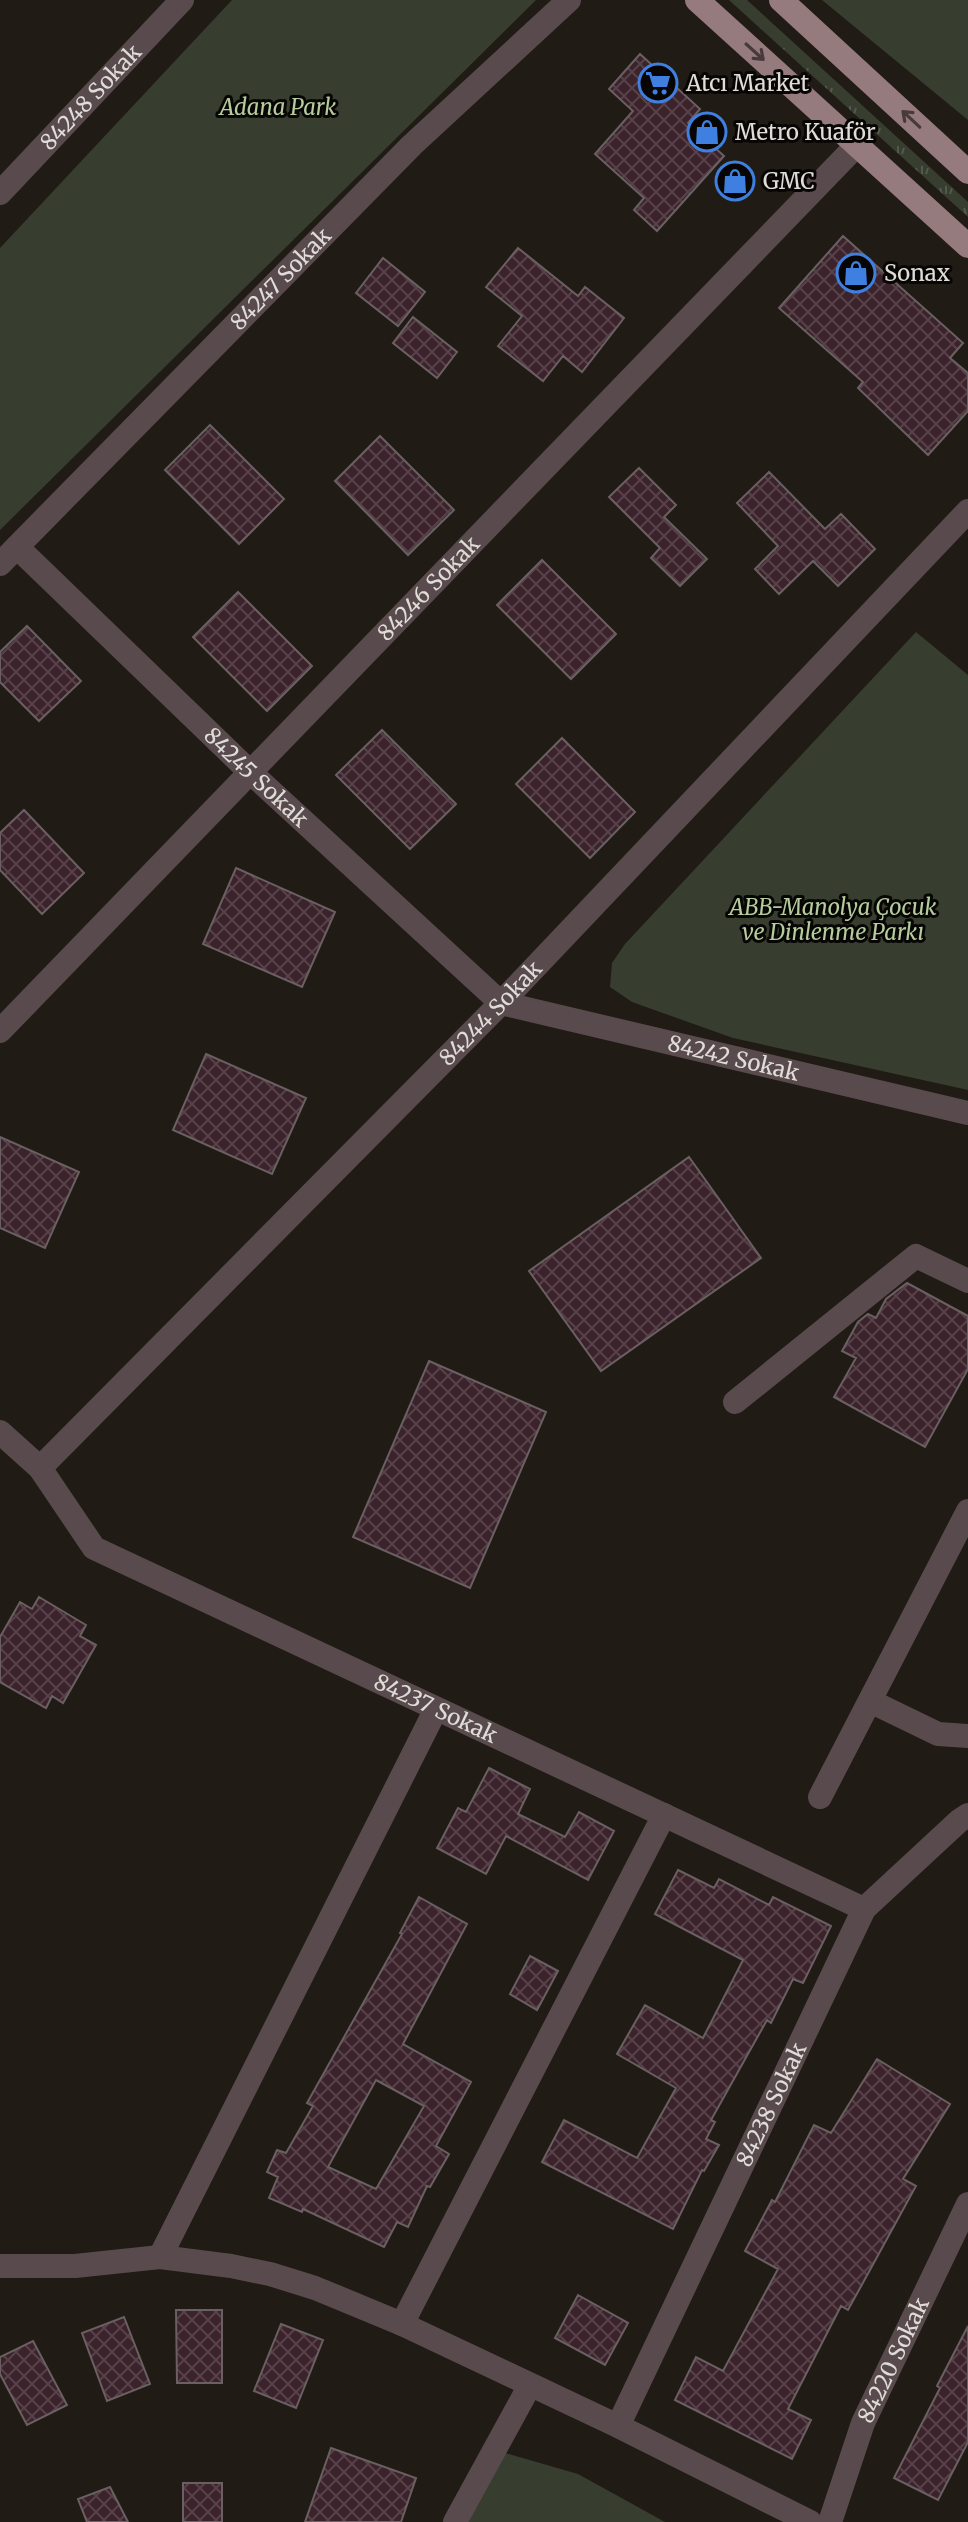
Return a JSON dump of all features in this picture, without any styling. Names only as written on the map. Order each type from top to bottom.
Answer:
[{"type":"main road","points":[[697,0],[968,246]]},
{"type":"main road","points":[[781,0],[968,172]]},
{"type":"street","name":"84248 Sokak","points":[[0,193],[182,0]]},
{"type":"street","name":"84247 Sokak","points":[[8,556],[412,145],[569,0]]},
{"type":"street","name":"84246 Sokak","points":[[0,1031],[857,145]]},
{"type":"street","name":"84244 Sokak","points":[[40,1468],[501,1003],[968,511]]},
{"type":"street","name":"84245 Sokak","points":[[8,556],[249,771],[501,1003]]},
{"type":"street","name":"84242 Sokak","points":[[501,1003],[968,1113]]},
{"type":"street","points":[[735,1402],[916,1256],[968,1281]]},
{"type":"street","points":[[0,1432],[40,1468]]},
{"type":"street","name":"84237 Sokak","points":[[40,1468],[94,1548],[864,1909]]},
{"type":"street","points":[[820,1797],[968,1511]]},
{"type":"street","points":[[870,1701],[938,1734],[968,1736]]},
{"type":"street","points":[[160,2257],[436,1709]]},
{"type":"street","points":[[402,2324],[664,1815]]},
{"type":"street","name":"84238 Sokak","points":[[618,2426],[864,1909],[968,1815]]},
{"type":"street","name":"84220 Sokak","points":[[830,2522],[863,2423],[968,2204]]},
{"type":"street","points":[[0,2266],[75,2266],[160,2257],[231,2266],[315,2288],[402,2324],[618,2426],[810,2522]]},
{"type":"street","points":[[455,2522],[530,2385]]},
{"type":"green space","name":"Adana Park","points":[[232,0],[536,0],[0,530],[0,248]]},
{"type":"green space","points":[[729,0],[747,0],[968,202],[968,217]]},
{"type":"green space","points":[[822,0],[968,0],[968,120]]},
{"type":"green space","name":"ABB-Manolya Çocuk ve Dinlenme Parkı","points":[[916,632],[968,675],[968,1090],[733,1038],[632,1002],[610,987],[612,963],[625,944]]},
{"type":"green space","points":[[505,2453],[578,2474],[665,2522],[468,2522]]},
{"type":"building","points":[[640,54],[700,109],[688,123],[724,156],[657,231],[634,210],[644,198],[595,154],[633,111],[609,89]]},
{"type":"building","points":[[843,236],[963,343],[950,358],[968,373],[968,411],[928,455],[858,388],[863,382],[779,308]]},
{"type":"building","points":[[518,248],[578,296],[585,287],[624,318],[582,372],[563,356],[543,381],[498,346],[522,316],[486,287]]},
{"type":"building","points":[[383,258],[425,292],[398,326],[356,293]]},
{"type":"building","points":[[413,317],[457,352],[437,378],[393,343]]},
{"type":"building","points":[[210,425],[284,499],[239,544],[165,470]]},
{"type":"building","points":[[380,436],[454,510],[408,555],[335,481]]},
{"type":"building","points":[[639,468],[676,505],[664,517],[707,559],[680,586],[651,558],[660,548],[609,497]]},
{"type":"building","points":[[769,472],[825,529],[841,514],[875,549],[838,586],[813,561],[779,594],[755,569],[778,546],[737,503]]},
{"type":"building","points":[[542,560],[616,634],[571,679],[497,605]]},
{"type":"building","points":[[238,592],[312,666],[267,711],[193,637]]},
{"type":"building","points":[[27,626],[81,681],[39,721],[0,682],[0,652]]},
{"type":"building","points":[[382,730],[456,804],[410,849],[336,775]]},
{"type":"building","points":[[562,738],[635,812],[590,858],[516,784]]},
{"type":"building","points":[[24,810],[84,873],[42,914],[0,870],[0,833]]},
{"type":"building","points":[[236,868],[335,912],[302,987],[203,944]]},
{"type":"building","points":[[206,1054],[306,1098],[272,1174],[173,1130]]},
{"type":"building","points":[[0,1137],[79,1172],[45,1248],[0,1228]]},
{"type":"building","points":[[689,1157],[761,1258],[601,1371],[529,1271]]},
{"type":"building","points":[[907,1283],[968,1316],[968,1369],[925,1447],[834,1397],[856,1358],[842,1351],[858,1322],[868,1314],[876,1318],[886,1299]]},
{"type":"building","points":[[429,1361],[546,1412],[470,1588],[353,1537]]},
{"type":"building","points":[[39,1597],[86,1625],[80,1636],[96,1645],[63,1703],[52,1696],[46,1708],[0,1682],[0,1637],[20,1602],[32,1609]]},
{"type":"building","points":[[489,1768],[530,1789],[518,1814],[565,1837],[579,1812],[614,1831],[588,1880],[506,1836],[486,1874],[437,1848],[458,1808],[466,1812]]},
{"type":"building","points":[[678,1870],[714,1888],[719,1879],[769,1905],[773,1897],[831,1926],[803,1983],[793,1979],[771,2023],[767,2020],[711,2120],[715,2122],[706,2139],[719,2145],[702,2170],[673,2229],[542,2162],[564,2120],[637,2158],[676,2088],[617,2054],[645,2005],[703,2038],[743,1960],[655,1914]]},
{"type":"building","points":[[419,1897],[467,1924],[403,2044],[471,2082],[436,2146],[449,2154],[430,2187],[427,2186],[408,2227],[397,2222],[384,2247],[303,2209],[302,2212],[269,2198],[278,2177],[267,2172],[277,2150],[286,2153],[313,2106],[307,2103]],"holes":[[[376,2080],[424,2106],[376,2189],[328,2167]]]},
{"type":"building","points":[[530,1956],[558,1971],[537,2010],[510,1994]]},
{"type":"building","points":[[877,2059],[950,2104],[903,2179],[916,2186],[848,2310],[841,2306],[788,2409],[811,2420],[792,2459],[675,2400],[696,2357],[723,2371],[778,2269],[745,2251],[772,2200],[775,2202],[814,2125],[831,2133]]},
{"type":"building","points":[[578,2295],[628,2323],[605,2365],[555,2338]]},
{"type":"building","points":[[176,2310],[222,2310],[222,2383],[177,2383]]},
{"type":"building","points":[[124,2317],[150,2384],[107,2401],[82,2333]]},
{"type":"building","points":[[281,2324],[323,2340],[296,2408],[254,2391]]},
{"type":"building","points":[[968,2326],[968,2442],[938,2500],[894,2478]]},
{"type":"building","points":[[33,2341],[67,2405],[27,2425],[0,2374],[0,2357]]},
{"type":"building","points":[[331,2448],[416,2478],[401,2522],[305,2522]]},
{"type":"building","points":[[183,2483],[222,2483],[222,2522],[183,2522]]},
{"type":"building","points":[[110,2487],[128,2522],[87,2522],[78,2499]]},
{"type":"place","name":"Atcı Market","points":[[658,83]]},
{"type":"place","name":"Metro Kuaför","points":[[707,132]]},
{"type":"place","name":"GMC","points":[[735,181]]},
{"type":"place","name":"Sonax","points":[[856,273]]}]
